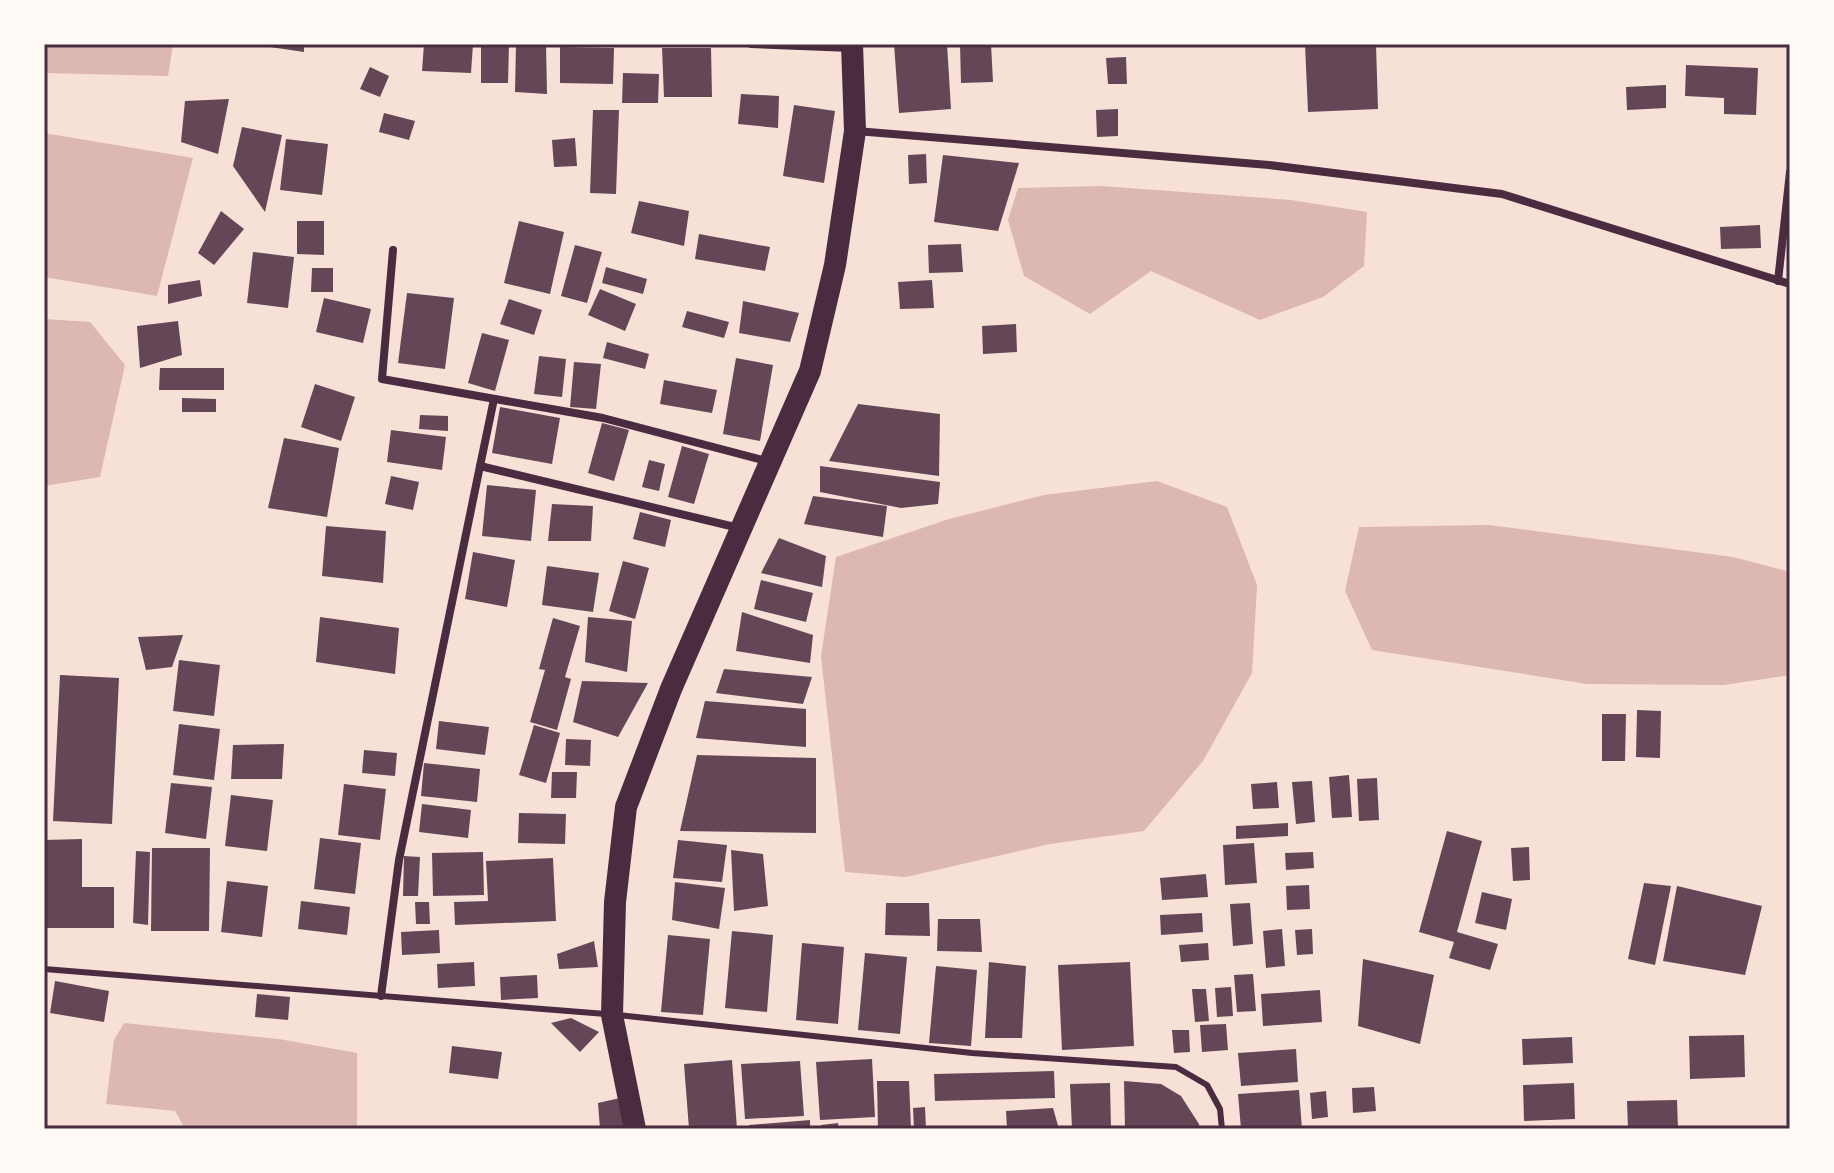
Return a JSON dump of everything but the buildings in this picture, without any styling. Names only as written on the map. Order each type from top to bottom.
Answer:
[{"type":"highway","points":[[635,1129],[612,1015],[615,902],[626,807],[671,689],[810,371],[835,265],[855,131],[852,46]]},
{"type":"street","points":[[751,44],[852,46]]},
{"type":"street","points":[[855,131],[1269,165],[1502,194],[1790,284]]},
{"type":"street","points":[[1778,281],[1790,172]]},
{"type":"street","points":[[393,250],[382,379],[603,418],[770,462]]},
{"type":"street","points":[[381,996],[399,860],[494,399]]},
{"type":"street","points":[[480,466],[741,528]]},
{"type":"lane","points":[[44,969],[612,1015],[972,1053],[1176,1067],[1207,1085],[1220,1109],[1222,1129]]},
{"type":"shaded area","points":[[44,44],[173,44],[168,76],[44,73]]},
{"type":"shaded area","points":[[44,133],[193,158],[157,296],[44,277]]},
{"type":"shaded area","points":[[1101,186],[1291,200],[1367,212],[1364,266],[1323,297],[1260,320],[1151,271],[1090,314],[1024,276],[1008,220],[1018,188]]},
{"type":"shaded area","points":[[44,319],[90,322],[125,365],[100,477],[44,486]]},
{"type":"shaded area","points":[[1157,481],[1227,507],[1257,585],[1252,673],[1203,761],[1144,831],[1050,844],[906,877],[845,872],[821,656],[836,557],[949,519],[1044,495]]},
{"type":"shaded area","points":[[1489,525],[1733,557],[1790,572],[1790,675],[1724,685],[1587,684],[1372,650],[1345,591],[1359,527]]},
{"type":"shaded area","points":[[124,1023],[279,1039],[357,1053],[357,1129],[185,1129],[175,1111],[106,1104],[114,1040]]}]
